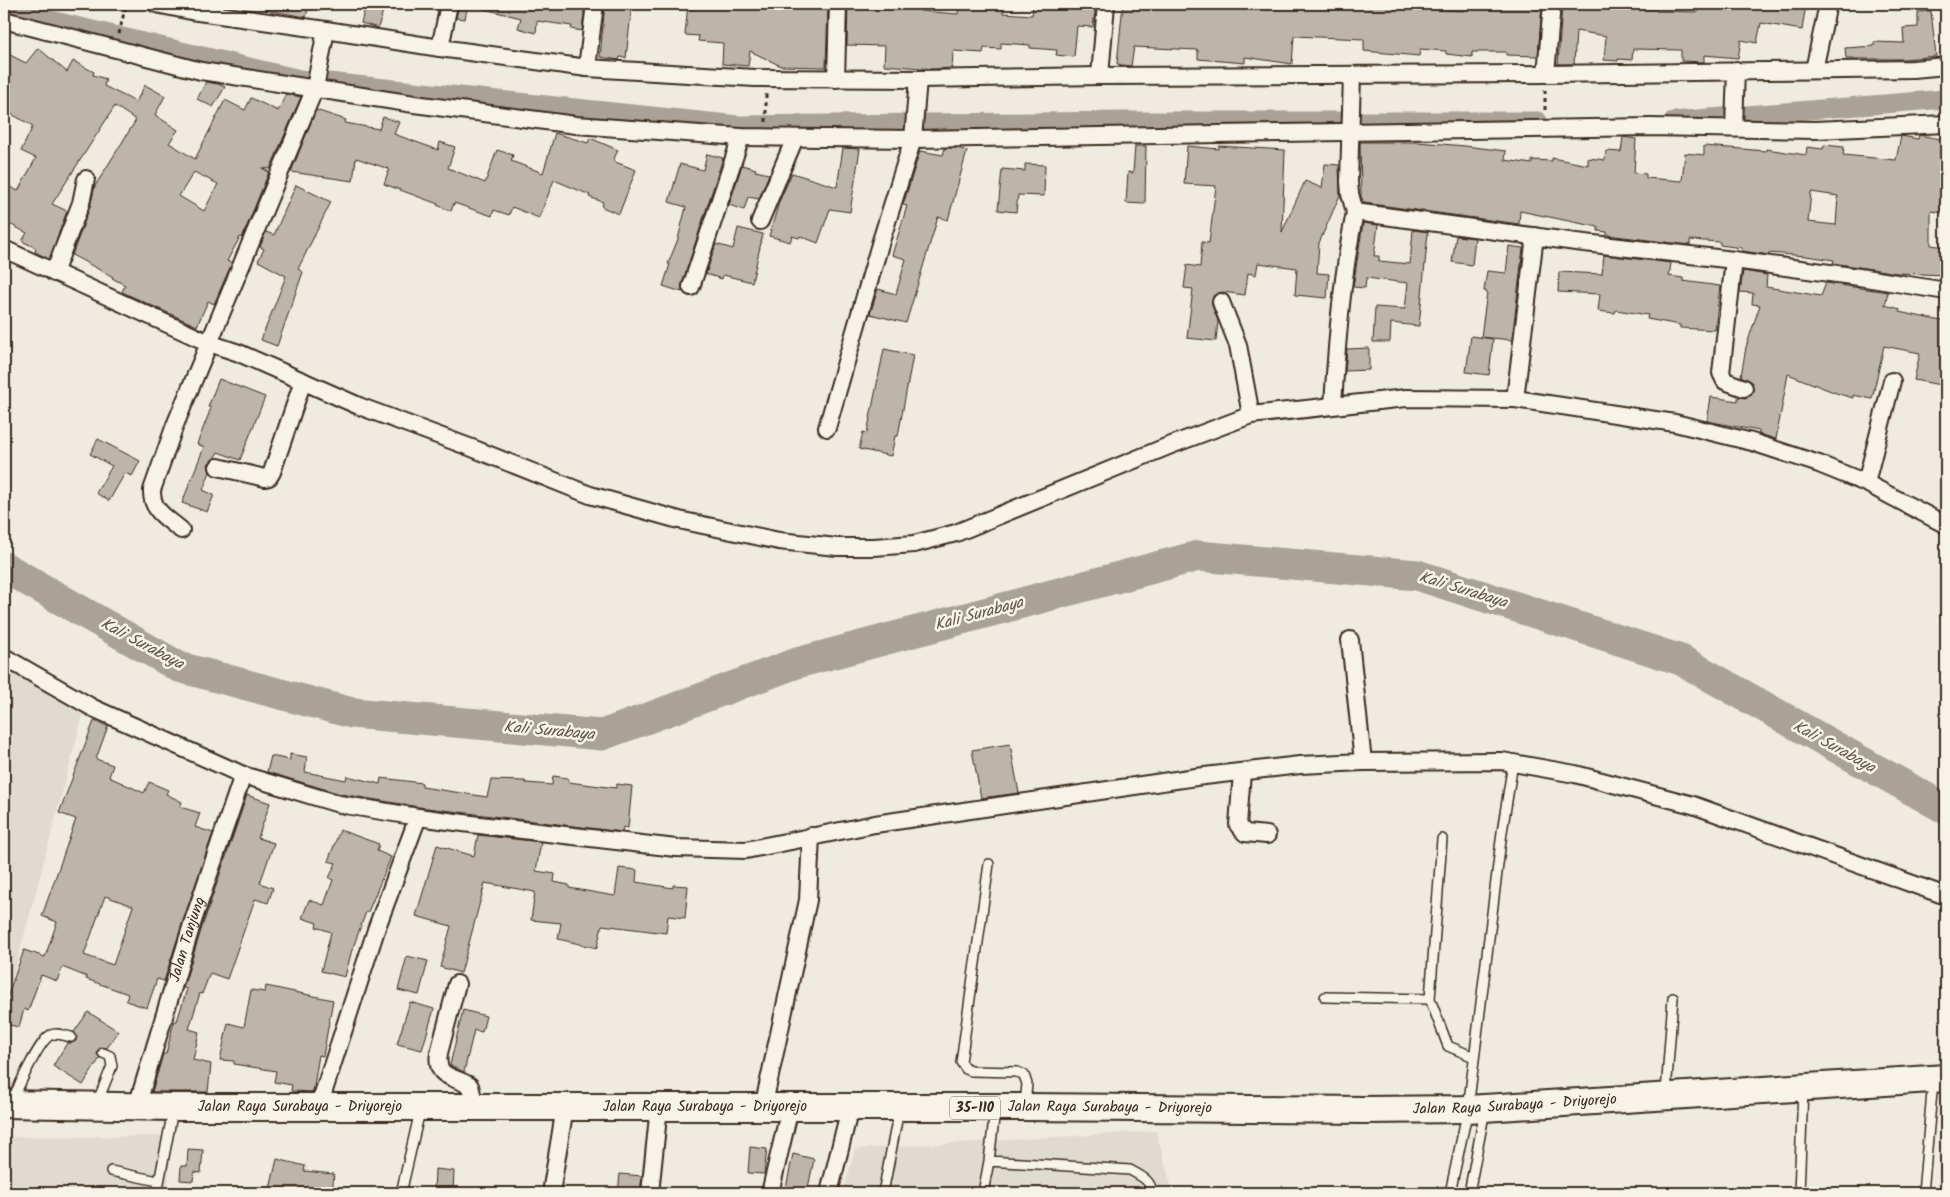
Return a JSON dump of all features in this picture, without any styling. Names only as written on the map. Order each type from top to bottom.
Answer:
[{"type":"main road","name":"Jalan Raya Surabaya - Driyorejo","points":[[7,1104],[174,1107],[1025,1107],[1235,1110],[1477,1108],[1940,1078]]},
{"type":"street","points":[[156,4],[192,7],[440,48],[587,68],[755,78],[836,79],[917,85],[1100,76],[1352,82],[1735,78],[1814,70],[1946,66]]},
{"type":"street","points":[[440,48],[449,4]]},
{"type":"street","points":[[587,68],[595,4]]},
{"type":"street","points":[[836,79],[838,4]]},
{"type":"street","points":[[1100,76],[1106,4]]},
{"type":"street","points":[[1546,80],[1552,4]]},
{"type":"street","points":[[1814,70],[1828,4]]},
{"type":"street","points":[[4,20],[201,71],[315,86],[414,104],[576,125],[741,137],[1146,134],[1734,125],[1815,130],[1946,124]]},
{"type":"street","points":[[181,530],[154,507],[152,490],[175,425],[315,86],[326,30]]},
{"type":"street","points":[[1734,125],[1735,78]]},
{"type":"street","points":[[1333,405],[1338,327],[1347,250],[1354,212],[1349,188],[1352,82]]},
{"type":"street","points":[[827,428],[913,135],[917,85]]},
{"type":"street","points":[[691,287],[741,137]]},
{"type":"street","points":[[760,222],[794,138]]},
{"type":"street","points":[[54,273],[81,203],[86,179]]},
{"type":"street","points":[[1354,212],[1734,260],[1946,291]]},
{"type":"street","points":[[1515,399],[1536,236]]},
{"type":"street","points":[[4,249],[209,343],[239,353],[359,406],[590,495],[679,520],[779,541],[837,547],[914,544],[956,533],[1166,446],[1252,415],[1406,398],[1515,399],[1675,423],[1760,445],[1819,464],[1866,483],[1946,525]]},
{"type":"street","points":[[1734,260],[1721,373],[1725,381],[1744,388]]},
{"type":"street","points":[[1221,302],[1238,345],[1252,415]]},
{"type":"street","points":[[218,467],[265,478],[269,477],[303,381]]},
{"type":"street","points":[[1866,483],[1892,381]]},
{"type":"street","points":[[1350,640],[1363,762]]},
{"type":"street","points":[[4,657],[93,708],[243,775],[339,804],[418,817],[676,848],[746,850],[875,824],[1036,799],[1300,765],[1363,762],[1502,761],[1575,774],[1693,805],[1946,896]]},
{"type":"street","points":[[1242,772],[1238,825],[1245,833],[1267,835]]},
{"type":"street","name":"Jalan Tanjung","points":[[137,1106],[193,921],[243,775]]},
{"type":"street","points":[[319,1106],[377,927],[418,817]]},
{"type":"street","points":[[763,1108],[808,900],[811,836]]},
{"type":"street","points":[[457,984],[437,1064],[445,1075],[470,1086],[475,1106]]},
{"type":"street","points":[[551,1193],[566,1106]]},
{"type":"street","points":[[650,1193],[659,1107]]},
{"type":"street","points":[[770,1193],[790,1108]]},
{"type":"street","points":[[829,1193],[850,1108]]},
{"type":"lane","points":[[1469,1193],[1477,1108],[1474,1057],[1502,832],[1513,763]]},
{"type":"lane","points":[[1442,839],[1430,999],[1448,1046],[1474,1057]]},
{"type":"lane","points":[[989,864],[962,1062],[966,1069],[971,1071],[1017,1072],[1024,1075],[1027,1084],[1025,1107]]},
{"type":"lane","points":[[1325,997],[1430,999]]},
{"type":"lane","points":[[1665,1096],[1673,998]]},
{"type":"lane","points":[[7,1104],[46,1039],[52,1034],[71,1037]]},
{"type":"lane","points":[[96,1105],[112,1066],[110,1056],[103,1053]]},
{"type":"lane","points":[[1923,1193],[1940,1078]]},
{"type":"lane","points":[[1799,1193],[1803,1088]]},
{"type":"lane","points":[[401,1193],[421,1106]]},
{"type":"lane","points":[[157,1193],[174,1107]]},
{"type":"lane","points":[[883,1193],[900,1108]]},
{"type":"lane","points":[[983,1193],[995,1108]]},
{"type":"lane","points":[[1450,1193],[1477,1108]]},
{"type":"lane","points":[[989,1161],[1130,1170],[1145,1178],[1152,1187],[1152,1193]]},
{"type":"lane","points":[[111,1171],[158,1181]]},
{"type":"path","points":[[118,36],[126,4]]},
{"type":"path","points":[[1546,80],[1546,122]]},
{"type":"path","points":[[766,92],[766,128]]},
{"type":"shaded area","points":[[4,665],[83,715],[4,1011]]},
{"type":"shaded area","points":[[1156,1131],[1173,1193],[843,1193],[855,1149]]},
{"type":"shaded area","points":[[172,1136],[167,1193],[4,1193],[4,1137]]},
{"type":"building","points":[[267,4],[309,4],[306,17],[266,10]]},
{"type":"building","points":[[366,4],[385,4],[378,28],[361,23]]},
{"type":"building","points":[[459,4],[468,4],[465,19],[456,18]]},
{"type":"building","points":[[484,4],[585,4],[582,31],[571,29],[572,26],[537,21],[536,33],[518,28],[521,18],[484,9]]},
{"type":"building","points":[[605,4],[632,4],[626,58],[620,57],[619,60],[600,57]]},
{"type":"building","points":[[688,4],[828,4],[826,67],[781,66],[750,51],[748,66],[722,64],[723,43],[698,41],[699,36],[685,35]]},
{"type":"building","points":[[848,4],[920,4],[920,11],[958,14],[959,4],[988,5],[987,8],[1003,8],[1003,13],[1032,15],[1033,5],[1061,8],[1062,4],[1096,4],[1093,27],[1077,26],[1074,57],[1056,55],[1057,50],[1030,48],[1030,45],[1001,43],[1001,49],[984,48],[983,53],[954,51],[952,68],[934,69],[884,65],[885,46],[847,45]]},
{"type":"building","points":[[1123,4],[1424,4],[1424,9],[1463,11],[1464,6],[1491,7],[1491,4],[1542,5],[1538,56],[1506,55],[1506,52],[1472,52],[1472,57],[1446,54],[1446,51],[1420,49],[1419,56],[1364,51],[1364,39],[1294,36],[1292,64],[1245,57],[1245,63],[1198,59],[1198,50],[1134,47],[1130,66],[1117,64]]},
{"type":"building","points":[[1562,4],[1644,4],[1643,9],[1656,9],[1656,11],[1697,12],[1698,4],[1806,4],[1802,30],[1761,23],[1757,43],[1741,40],[1738,58],[1704,55],[1704,62],[1681,61],[1681,50],[1633,49],[1632,60],[1604,60],[1606,36],[1576,31],[1574,64],[1558,64]]},
{"type":"building","points":[[1931,11],[1936,56],[1904,59],[1846,59],[1845,48],[1874,46],[1874,42],[1904,43],[1903,28],[1918,27],[1918,12]]},
{"type":"building","points":[[38,48],[67,72],[73,61],[94,72],[93,75],[106,79],[104,86],[136,102],[145,85],[165,96],[155,115],[178,130],[169,143],[195,159],[225,100],[245,110],[251,98],[278,111],[286,94],[301,97],[270,169],[262,168],[269,172],[242,238],[240,237],[227,261],[232,263],[214,304],[208,301],[197,326],[122,292],[125,285],[72,255],[90,207],[95,186],[136,120],[115,106],[52,204],[67,211],[49,259],[35,252],[36,248],[22,241],[27,233],[4,221],[4,184],[18,191],[36,158],[21,151],[33,126],[4,110],[4,52],[26,63]],"holes":[[[194,172],[218,184],[204,211],[179,196]]]},
{"type":"building","points":[[206,82],[225,87],[213,107],[197,99]]},
{"type":"building","points":[[316,110],[346,120],[345,123],[379,129],[383,117],[399,122],[394,134],[438,150],[440,142],[455,147],[448,168],[485,183],[497,150],[513,155],[511,161],[543,173],[555,133],[588,143],[590,138],[618,150],[613,161],[636,170],[619,214],[602,207],[603,202],[589,197],[590,195],[554,180],[539,218],[512,207],[509,215],[494,210],[492,216],[454,203],[451,211],[438,204],[384,184],[389,169],[356,158],[353,181],[291,172]]},
{"type":"building","points":[[1919,135],[1946,140],[1946,213],[1931,211],[1931,245],[1946,247],[1946,275],[1897,273],[1833,263],[1834,260],[1806,256],[1769,253],[1769,255],[1742,251],[1742,248],[1720,245],[1720,242],[1690,240],[1690,245],[1607,235],[1607,232],[1598,231],[1598,227],[1520,211],[1519,224],[1364,203],[1361,196],[1360,142],[1418,142],[1465,146],[1506,151],[1505,160],[1532,164],[1532,160],[1552,161],[1552,158],[1588,165],[1588,158],[1605,160],[1606,151],[1621,152],[1623,137],[1636,139],[1634,173],[1646,174],[1646,178],[1682,181],[1685,153],[1704,155],[1704,146],[1766,151],[1766,149],[1806,155],[1807,147],[1823,149],[1824,145],[1844,147],[1843,155],[1896,160],[1901,136],[1918,139]],"holes":[[[1811,192],[1838,196],[1836,225],[1808,222]]]},
{"type":"building","points":[[1135,146],[1146,146],[1145,204],[1126,203],[1128,172],[1133,173]]},
{"type":"building","points":[[1187,146],[1219,149],[1219,146],[1285,150],[1282,232],[1305,181],[1322,188],[1325,164],[1339,165],[1340,195],[1319,243],[1317,273],[1329,274],[1327,298],[1295,295],[1297,268],[1258,263],[1256,275],[1248,273],[1245,295],[1222,292],[1213,296],[1212,305],[1218,321],[1216,341],[1187,338],[1193,289],[1184,288],[1187,265],[1200,267],[1202,242],[1209,243],[1216,186],[1184,184]]},
{"type":"building","points":[[843,148],[860,149],[850,212],[830,209],[818,243],[800,236],[799,238],[792,236],[790,242],[769,236],[779,202],[792,173],[837,187]]},
{"type":"building","points":[[945,148],[958,148],[967,151],[948,220],[938,217],[906,323],[870,314],[878,289],[896,294],[906,259],[892,255],[907,206],[903,205],[920,151],[943,155]]},
{"type":"building","points":[[707,154],[723,158],[682,284],[682,292],[663,286],[686,207],[669,202],[680,164],[703,170]]},
{"type":"building","points":[[1025,164],[1045,165],[1044,196],[1018,195],[1016,212],[998,210],[1002,169],[1025,171]]},
{"type":"building","points":[[742,165],[756,169],[755,171],[769,174],[759,199],[748,197],[744,210],[729,205]]},
{"type":"building","points":[[296,185],[331,202],[298,269],[303,272],[277,346],[261,340],[286,276],[258,261],[264,249],[260,247],[266,232],[274,235]]},
{"type":"building","points":[[1363,223],[1378,225],[1374,256],[1379,256],[1379,261],[1410,264],[1413,230],[1428,232],[1419,326],[1391,323],[1390,342],[1373,342],[1375,307],[1405,309],[1408,283],[1366,278],[1365,288],[1353,287]]},
{"type":"building","points":[[738,228],[763,234],[752,282],[723,275],[722,279],[706,274],[716,244],[733,249]]},
{"type":"building","points":[[1456,236],[1475,238],[1472,265],[1452,262]]},
{"type":"building","points":[[1509,246],[1523,248],[1512,340],[1481,337],[1487,292],[1484,291],[1487,271],[1506,273]]},
{"type":"building","points":[[1604,255],[1671,263],[1669,276],[1683,278],[1683,281],[1720,286],[1715,330],[1680,328],[1680,325],[1647,319],[1648,315],[1616,310],[1615,313],[1598,311],[1600,294],[1558,292],[1559,272],[1602,274]]},
{"type":"building","points":[[1743,271],[1767,275],[1766,287],[1821,296],[1826,283],[1888,292],[1885,305],[1900,309],[1899,312],[1946,322],[1946,386],[1914,380],[1920,353],[1884,346],[1872,399],[1853,395],[1853,398],[1836,393],[1788,374],[1776,439],[1759,434],[1759,431],[1707,421],[1711,397],[1738,401],[1738,397],[1746,398],[1753,391],[1752,382],[1741,376],[1746,347],[1760,305],[1752,304],[1753,293],[1740,292]]},
{"type":"building","points":[[1471,336],[1493,339],[1489,375],[1466,372]]},
{"type":"building","points":[[1369,348],[1369,370],[1345,371],[1347,349]]},
{"type":"building","points":[[884,349],[913,355],[898,436],[895,436],[891,456],[859,449],[863,432],[867,433]]},
{"type":"building","points":[[219,379],[265,397],[240,460],[218,452],[208,464],[210,472],[203,490],[214,495],[207,512],[182,503],[204,447],[197,444],[211,408],[208,407]]},
{"type":"building","points":[[98,439],[140,461],[132,476],[125,473],[109,501],[96,493],[112,466],[90,454]]},
{"type":"building","points":[[94,721],[108,726],[96,759],[113,765],[109,777],[144,793],[149,782],[168,790],[166,794],[182,802],[180,807],[200,813],[195,827],[213,833],[164,981],[157,979],[147,1008],[126,1001],[128,994],[86,979],[87,977],[62,967],[57,981],[41,975],[28,1011],[24,1009],[19,1027],[4,1024],[8,1004],[5,1003],[24,950],[45,957],[57,922],[42,916],[76,819],[59,813]],"holes":[[[105,896],[133,906],[113,965],[84,955]]]},
{"type":"building","points":[[1010,744],[1019,793],[981,798],[972,750]]},
{"type":"building","points":[[290,754],[307,757],[305,772],[346,780],[347,776],[380,784],[381,778],[422,783],[422,787],[487,797],[491,780],[525,781],[526,783],[552,785],[553,776],[568,778],[568,782],[616,788],[617,784],[632,786],[628,828],[623,827],[622,832],[419,807],[341,794],[267,772],[271,756],[290,760]]},
{"type":"building","points":[[247,795],[270,803],[258,838],[274,843],[260,883],[273,888],[268,903],[255,899],[227,979],[210,973],[202,994],[200,993],[189,1029],[199,1032],[193,1060],[211,1064],[208,1092],[152,1092],[163,1054],[166,1054],[174,1021],[177,1021],[187,989],[183,988],[203,924]]},
{"type":"building","points":[[340,830],[379,844],[377,851],[391,857],[368,912],[366,912],[351,953],[345,977],[321,971],[331,932],[316,927],[317,923],[302,918],[309,900],[324,905],[333,880],[329,878],[336,863],[328,861]]},
{"type":"building","points":[[478,835],[541,842],[536,871],[555,874],[554,882],[569,885],[569,888],[615,896],[619,868],[637,870],[636,882],[673,888],[673,885],[688,886],[685,918],[668,916],[666,933],[602,925],[597,948],[558,939],[561,923],[531,920],[535,892],[485,883],[461,973],[440,967],[451,926],[416,916],[437,845],[474,856]]},
{"type":"building","points":[[407,956],[428,961],[419,995],[398,990]]},
{"type":"building","points":[[266,986],[333,1000],[323,1056],[319,1055],[313,1092],[291,1091],[292,1085],[274,1082],[276,1071],[234,1064],[234,1061],[220,1060],[228,1023],[244,1027],[251,990],[265,992]]},
{"type":"building","points":[[410,1002],[434,1009],[422,1050],[397,1044]]},
{"type":"building","points":[[463,1010],[486,1016],[482,1032],[474,1030],[464,1072],[450,1065]]},
{"type":"building","points":[[88,1012],[118,1031],[107,1048],[102,1047],[98,1050],[97,1054],[100,1058],[83,1085],[53,1066],[67,1043],[76,1041],[77,1036],[74,1032]]},
{"type":"building","points":[[750,1147],[767,1149],[764,1174],[748,1173]]},
{"type":"building","points":[[188,1149],[203,1150],[201,1173],[194,1172],[193,1181],[180,1180],[181,1166],[187,1166]]},
{"type":"building","points":[[793,1154],[814,1159],[807,1193],[785,1193]]},
{"type":"building","points":[[277,1159],[305,1166],[304,1171],[334,1174],[332,1193],[269,1193]]},
{"type":"building","points":[[435,1169],[454,1171],[453,1193],[434,1193]]},
{"type":"building","points":[[620,1174],[642,1176],[640,1193],[618,1193]]},
{"type":"waterway","points":[[4,9],[300,79],[738,125],[1126,121],[1538,121]]},
{"type":"waterway","points":[[1673,121],[1946,99]]},
{"type":"waterway","name":"Kali Surabaya","points":[[4,567],[179,667],[352,713],[602,735],[797,663],[1198,556],[1417,575],[1681,660],[1946,809]]}]
